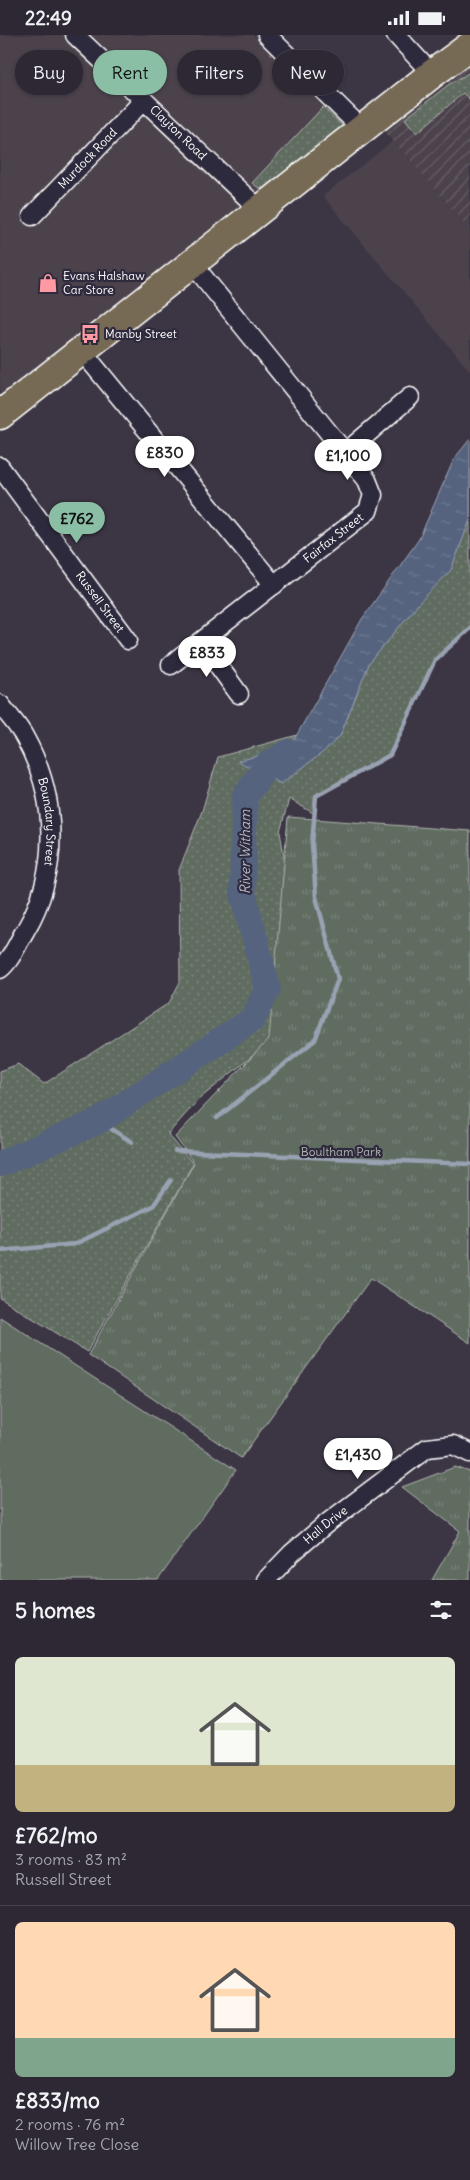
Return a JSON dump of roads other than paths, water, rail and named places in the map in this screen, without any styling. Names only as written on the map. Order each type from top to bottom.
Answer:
[{"type":"main road","points":[[0,415],[470,46]]},
{"type":"street","name":"Clayton Road","points":[[76,35],[143,101],[260,209]]},
{"type":"street","points":[[267,35],[362,129]]},
{"type":"street","points":[[396,35],[432,74]]},
{"type":"street","name":"Murdock Road","points":[[32,216],[143,101]]},
{"type":"street","name":"Fairfax Street","points":[[171,665],[368,511],[373,495],[368,480],[192,263]]},
{"type":"street","points":[[82,351],[274,585]]},
{"type":"street","points":[[346,453],[410,397]]},
{"type":"street","name":"Russell Street","points":[[0,467],[128,640]]},
{"type":"street","points":[[201,642],[239,694]]},
{"type":"street","name":"Boundary Street","points":[[0,704],[25,737],[45,785],[52,825],[50,862],[34,916],[0,969]]},
{"type":"street","name":"Hall Drive","points":[[266,1580],[292,1553],[326,1524],[427,1448],[453,1445],[470,1453]]},
{"type":"water","points":[[470,439],[470,520],[451,570],[418,604],[369,664],[340,736],[322,753],[281,784],[238,761],[290,747],[362,619],[419,539],[454,459]]},
{"type":"waterway","points":[[217,1118],[315,1040],[338,979],[316,897],[312,844],[316,796],[390,755],[435,660],[470,628]]},
{"type":"waterway","name":"River Witham","points":[[0,1164],[99,1121],[253,1019],[268,989],[242,889],[245,796],[267,765],[288,752]]},
{"type":"waterway","points":[[99,1121],[132,1142]]},
{"type":"waterway","points":[[175,1151],[470,1164]]},
{"type":"waterway","points":[[0,1251],[75,1244],[153,1206],[171,1180]]},
{"type":"place","name":"Evans Halshaw Car Store","points":[[48,283]]},
{"type":"place","name":"Manby Street","points":[[90,334]]},
{"type":"park label","name":"Boultham Park","points":[[341,1152]]}]
